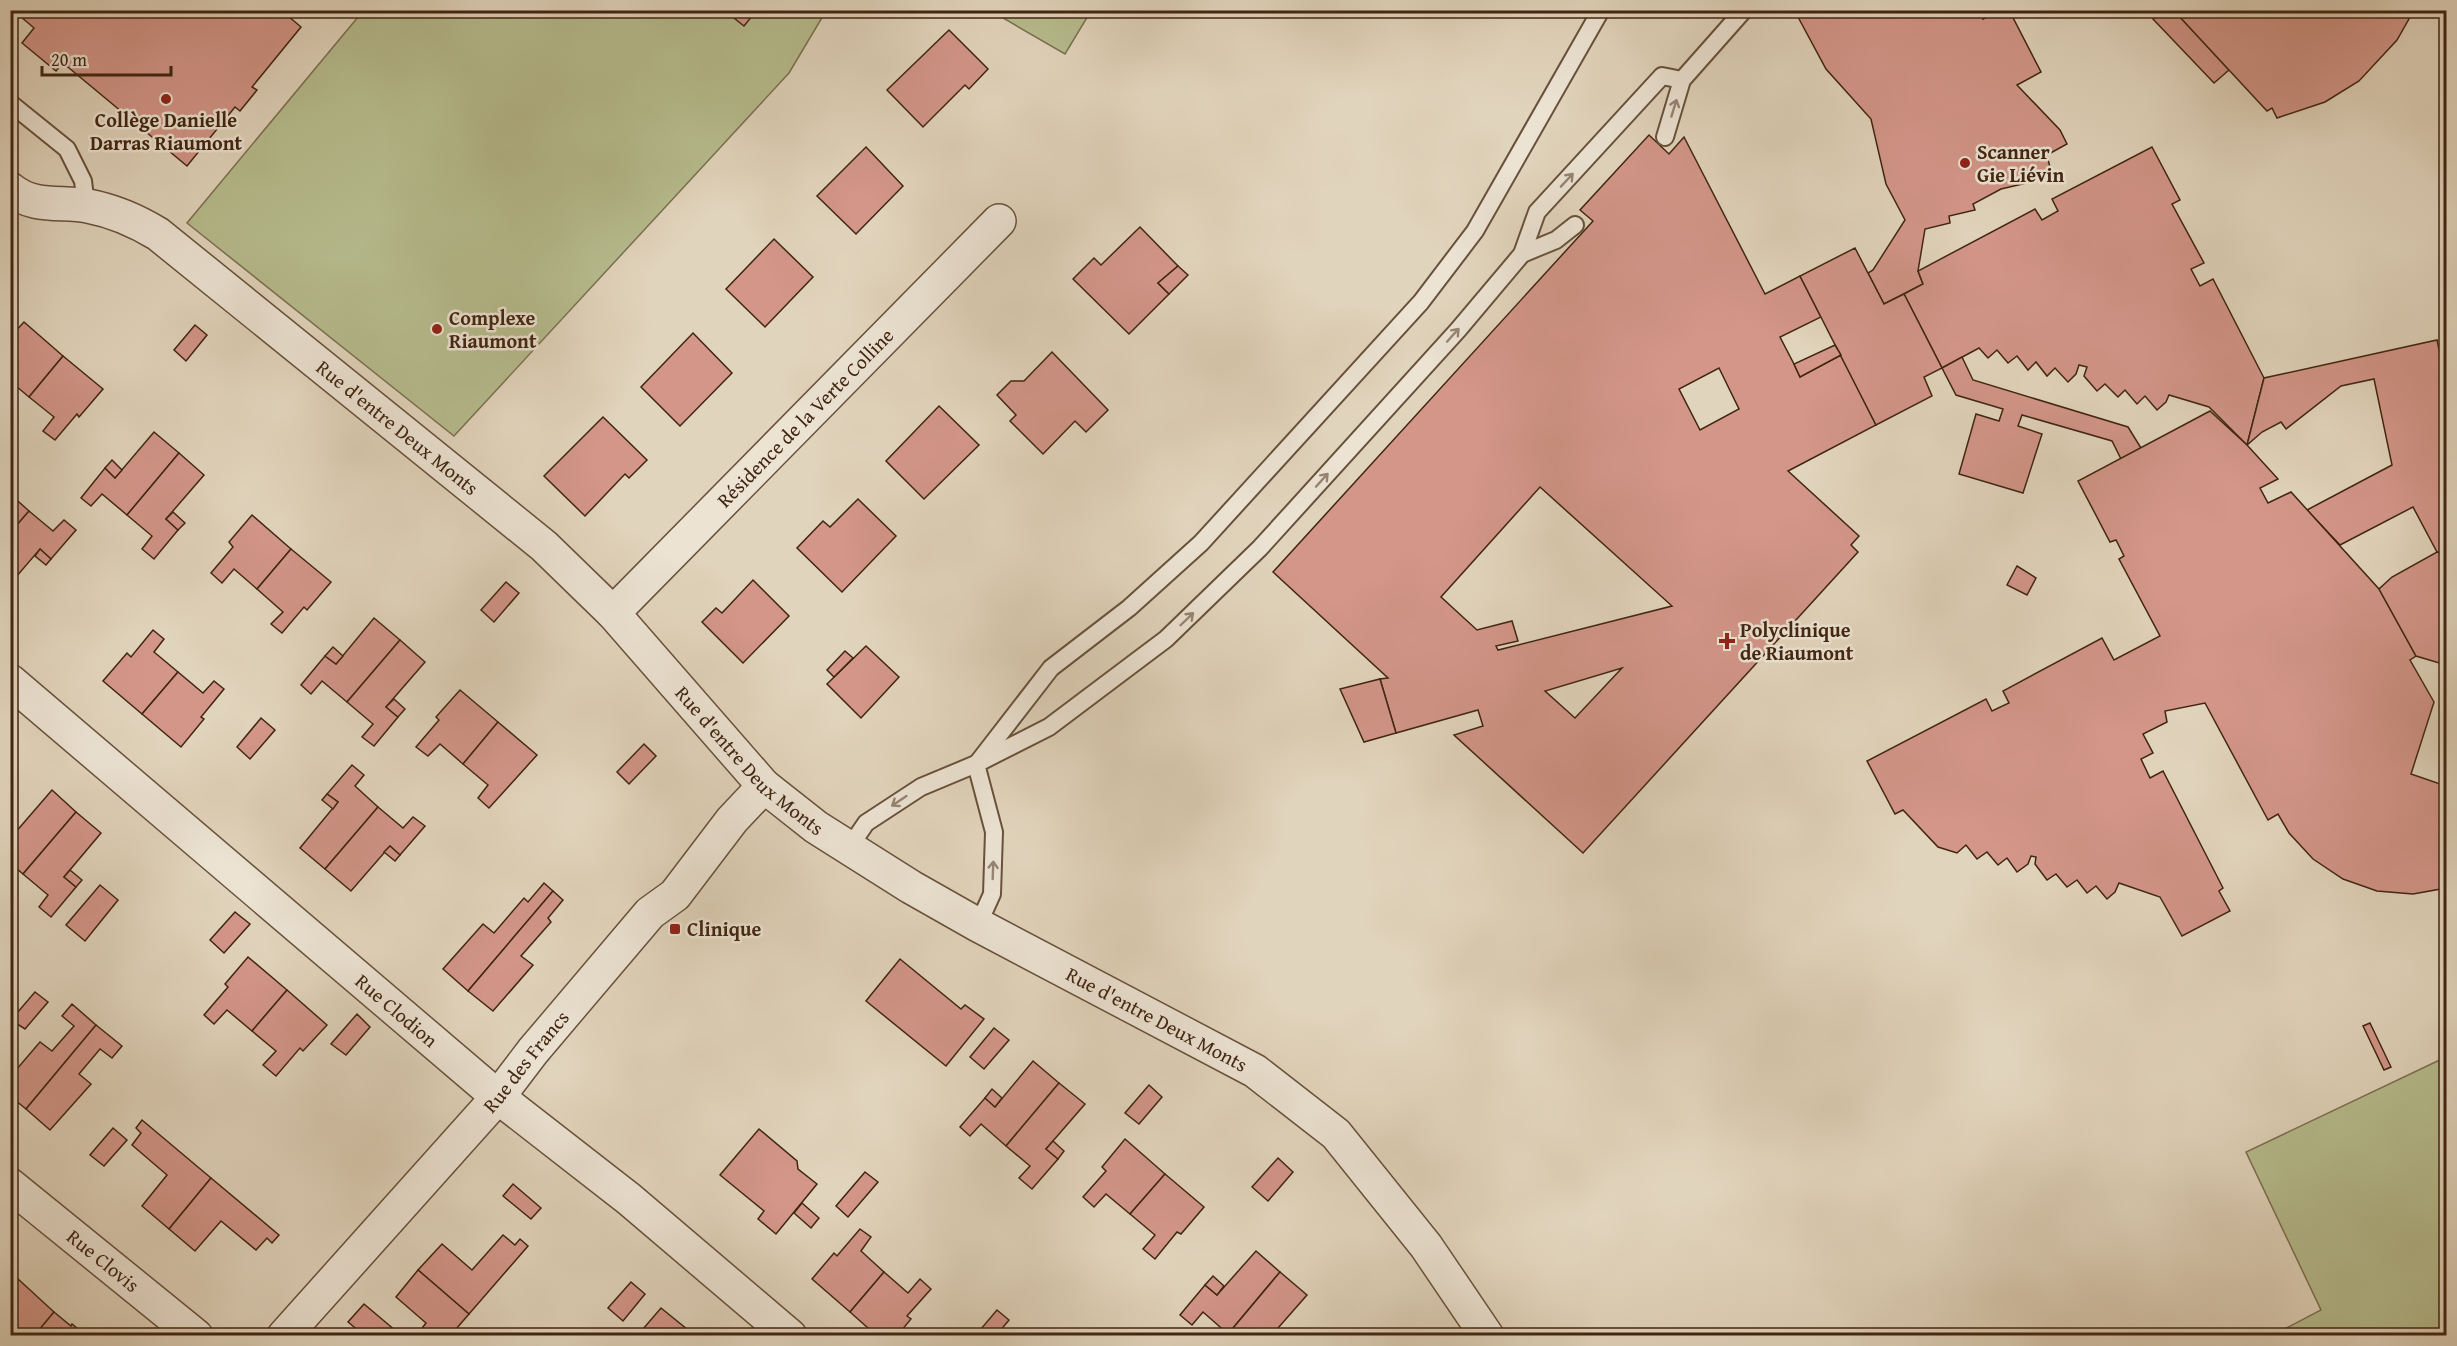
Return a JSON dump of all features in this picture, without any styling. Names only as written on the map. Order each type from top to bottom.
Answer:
[{"type":"street","name":"Rue d'entre Deux Monts","points":[[10,189],[18,196],[54,205],[86,205],[133,219],[158,234],[544,546],[613,614],[764,786],[816,827],[910,887],[978,925],[1255,1071],[1336,1134],[1426,1246],[1487,1335]]},
{"type":"street","name":"Résidence de la Verte Colline","points":[[613,614],[999,221]]},
{"type":"street","name":"Rue Clodion","points":[[10,681],[498,1097],[620,1192],[790,1335]]},
{"type":"street","name":"Rue des Francs","points":[[284,1335],[498,1097],[533,1051],[650,913],[675,895],[732,820],[764,786]]},
{"type":"street","name":"Rue Clovis","points":[[10,1185],[196,1335]]},
{"type":"lane","points":[[976,764],[1051,668],[1129,608],[1201,543],[1421,302],[1475,231],[1601,10]]},
{"type":"lane","points":[[1665,137],[1682,80],[1744,10]]},
{"type":"lane","points":[[849,848],[866,823],[921,787],[976,764],[1049,727],[1166,639],[1260,548],[1458,330],[1522,254],[1538,212],[1662,76],[1682,80]]},
{"type":"lane","points":[[10,103],[67,149],[83,181],[86,205]]},
{"type":"lane","points":[[1522,254],[1556,240],[1575,225]]},
{"type":"lane","points":[[976,764],[994,832],[992,894],[978,925]]},
{"type":"green space","name":"Complexe Riaumont","points":[[363,11],[826,11],[789,73],[454,436],[187,223]]},
{"type":"green space","points":[[991,11],[1091,11],[1065,54]]},
{"type":"green space","points":[[2446,1057],[2446,1335],[2273,1335],[2321,1310],[2246,1152]]},
{"type":"building","points":[[13,10],[281,10],[301,27],[252,87],[257,90],[240,111],[235,107],[187,166],[63,63],[56,71],[22,43],[34,28]]},
{"type":"building","points":[[724,10],[757,10],[744,26]]},
{"type":"building","name":"Scanner Gie Liévin","points":[[1807,10],[1981,10],[1983,19],[1999,10],[2009,10],[2041,72],[2017,85],[2060,130],[2067,144],[2047,155],[2051,172],[2026,177],[2027,183],[2001,189],[1973,204],[1975,210],[1949,216],[1950,223],[1925,229],[1918,271],[1923,284],[1884,304],[1868,273],[1873,270],[1905,220],[1886,184],[1871,119],[1826,69],[1798,17]]},
{"type":"building","points":[[2162,10],[2182,10],[2178,15],[2229,70],[2214,83],[2153,19]]},
{"type":"building","points":[[2182,10],[2414,10],[2397,40],[2359,81],[2325,102],[2277,118],[2272,108],[2267,111],[2178,15]]},
{"type":"building","points":[[949,30],[988,69],[969,89],[965,85],[923,127],[887,90]]},
{"type":"building","name":"Polyclinique de Riaumont","points":[[1649,135],[1669,154],[1684,137],[1765,294],[1800,276],[1821,317],[1780,337],[1800,377],[1841,355],[1876,425],[1788,471],[1859,536],[1851,545],[1858,552],[1583,853],[1454,735],[1483,726],[1478,710],[1396,733],[1380,679],[1388,678],[1273,572],[1593,221],[1580,210]],"holes":[[[1719,368],[1739,409],[1700,430],[1679,389]],[[1540,487],[1672,606],[1498,650],[1496,646],[1518,641],[1512,621],[1477,630],[1441,597]],[[1622,668],[1575,718],[1545,691]]]},
{"type":"building","points":[[866,147],[903,186],[856,234],[817,196]]},
{"type":"building","points":[[2152,147],[2180,200],[2172,204],[2204,263],[2191,269],[2200,286],[2213,279],[2264,378],[2247,445],[2209,407],[2169,395],[2166,402],[2157,410],[2145,396],[2137,404],[2125,390],[2118,397],[2105,384],[2097,391],[2084,376],[2087,367],[2079,365],[2076,374],[2068,382],[2055,368],[2047,376],[2036,362],[2028,370],[2017,356],[2008,363],[1997,350],[1988,358],[1979,348],[1942,368],[1904,294],[1923,284],[1918,271],[2035,209],[2042,220],[2058,211],[2052,199]]},
{"type":"building","points":[[1140,227],[1178,266],[1158,283],[1169,294],[1129,334],[1073,279],[1094,258],[1101,265]]},
{"type":"building","points":[[774,239],[813,277],[765,327],[726,289]]},
{"type":"building","points":[[1855,248],[1884,304],[1904,294],[1942,368],[1924,377],[1932,396],[1876,425],[1800,276]]},
{"type":"building","points":[[1178,266],[1188,275],[1169,294],[1158,283]]},
{"type":"building","points":[[24,322],[63,356],[29,397],[10,381],[10,337]]},
{"type":"building","points":[[195,325],[207,335],[186,361],[174,350]]},
{"type":"building","points":[[693,333],[732,373],[680,426],[641,387]]},
{"type":"building","points":[[2437,340],[2446,383],[2446,553],[2437,552],[2413,507],[2340,545],[2307,510],[2392,465],[2374,379],[2341,386],[2286,429],[2281,422],[2262,432],[2247,445],[2264,378]]},
{"type":"building","points":[[1835,345],[1841,355],[1800,377],[1794,364]]},
{"type":"building","points":[[1052,352],[1108,410],[1086,432],[1075,421],[1043,454],[1010,421],[1016,415],[997,395],[1011,381],[1024,381]]},
{"type":"building","points":[[63,356],[103,389],[55,440],[43,431],[54,417],[29,397]]},
{"type":"building","points":[[1962,357],[1973,380],[2128,427],[2141,448],[2121,459],[2112,441],[2022,415],[2018,426],[2042,434],[2023,493],[1959,474],[1976,414],[1999,421],[2003,409],[1956,395],[1942,368]]},
{"type":"building","points":[[939,406],[979,445],[924,499],[886,461]]},
{"type":"building","points":[[2210,411],[2247,445],[2278,479],[2260,488],[2268,503],[2291,492],[2379,589],[2416,656],[2410,660],[2434,702],[2411,774],[2446,786],[2446,888],[2413,894],[2377,891],[2343,879],[2313,859],[2289,833],[2278,814],[2268,820],[2205,703],[2165,711],[2167,722],[2143,734],[2153,753],[2141,759],[2150,778],[2163,771],[2223,888],[2219,891],[2230,911],[2182,936],[2160,897],[2119,883],[2115,892],[2107,899],[2096,886],[2087,893],[2077,880],[2067,887],[2056,874],[2047,880],[2035,864],[2036,857],[2031,856],[2028,864],[2017,872],[2007,858],[1998,865],[1987,852],[1977,859],[1966,845],[1957,853],[1938,847],[1903,810],[1895,814],[1867,761],[1986,699],[1992,711],[2009,703],[2003,691],[2102,638],[2114,660],[2160,636],[2119,559],[2124,556],[2116,540],[2110,542],[2078,481]]},
{"type":"building","points":[[603,417],[647,460],[629,478],[625,474],[585,516],[544,476]]},
{"type":"building","points":[[154,432],[179,453],[127,515],[102,494],[91,506],[81,498],[105,468],[115,478]]},
{"type":"building","points":[[179,453],[204,475],[166,519],[178,530],[154,559],[142,549],[152,536],[127,515]]},
{"type":"building","points":[[112,460],[122,470],[115,478],[105,468]]},
{"type":"building","points":[[10,494],[29,511],[10,533]]},
{"type":"building","points":[[858,499],[896,536],[842,592],[797,548],[823,521],[830,527]]},
{"type":"building","points":[[29,511],[53,531],[64,520],[76,530],[51,559],[40,549],[10,584],[10,533]]},
{"type":"building","points":[[173,512],[185,523],[178,530],[166,519]]},
{"type":"building","points":[[252,515],[291,549],[257,589],[234,569],[222,583],[211,573],[233,547],[229,542]]},
{"type":"building","points":[[40,549],[51,559],[46,565],[35,556]]},
{"type":"building","points":[[291,549],[331,582],[307,610],[304,607],[282,633],[271,624],[283,612],[257,589]]},
{"type":"building","points":[[2437,552],[2446,553],[2446,665],[2416,656],[2379,589],[2392,577]]},
{"type":"building","points":[[2017,566],[2036,578],[2027,595],[2007,585]]},
{"type":"building","points":[[753,580],[789,616],[743,663],[702,622],[716,608],[722,613]]},
{"type":"building","points":[[506,582],[519,593],[494,622],[481,610]]},
{"type":"building","points":[[374,618],[400,640],[347,702],[322,681],[311,694],[301,685],[325,656],[336,664]]},
{"type":"building","points":[[153,630],[164,639],[154,652],[178,672],[142,714],[103,681],[127,653],[131,657]]},
{"type":"building","points":[[400,640],[425,662],[386,707],[398,717],[374,746],[362,737],[373,724],[347,702]]},
{"type":"building","points":[[866,646],[899,677],[861,718],[827,684]]},
{"type":"building","points":[[333,647],[343,656],[336,664],[325,656]]},
{"type":"building","points":[[845,651],[853,658],[834,677],[827,670]]},
{"type":"building","points":[[178,672],[203,693],[214,681],[224,689],[201,717],[204,719],[181,747],[142,714]]},
{"type":"building","points":[[1380,679],[1396,733],[1364,742],[1340,689]]},
{"type":"building","points":[[460,690],[498,722],[463,764],[440,744],[428,756],[416,747],[439,720],[436,717]]},
{"type":"building","points":[[394,699],[405,709],[398,717],[386,707]]},
{"type":"building","points":[[261,718],[275,730],[250,759],[237,747]]},
{"type":"building","points":[[498,722],[537,755],[489,808],[478,798],[488,785],[463,764]]},
{"type":"building","points":[[644,744],[656,756],[629,784],[617,772]]},
{"type":"building","points":[[352,765],[364,775],[355,786],[378,807],[325,869],[300,848],[338,802],[327,794]]},
{"type":"building","points":[[52,790],[76,812],[23,874],[10,863],[10,832],[14,834]]},
{"type":"building","points":[[327,794],[338,802],[333,809],[322,800]]},
{"type":"building","points":[[378,807],[403,828],[413,817],[425,826],[400,855],[390,846],[351,891],[325,869]]},
{"type":"building","points":[[76,812],[101,833],[64,877],[76,887],[51,917],[39,907],[48,895],[23,874]]},
{"type":"building","points":[[390,846],[400,855],[395,861],[384,852]]},
{"type":"building","points":[[70,870],[82,880],[76,887],[64,877]]},
{"type":"building","points":[[544,883],[553,891],[468,991],[443,969],[483,924],[494,933],[524,898],[528,902]]},
{"type":"building","points":[[100,885],[118,900],[85,941],[66,925]]},
{"type":"building","points":[[553,891],[563,900],[548,918],[551,922],[521,956],[533,965],[493,1011],[468,991]]},
{"type":"building","points":[[235,912],[250,924],[224,953],[210,940]]},
{"type":"building","points":[[248,957],[287,990],[252,1031],[227,1010],[214,1024],[204,1015],[228,987],[225,984]]},
{"type":"building","points":[[900,959],[961,1009],[965,1005],[984,1019],[946,1066],[866,1001]]},
{"type":"building","points":[[287,990],[327,1025],[303,1051],[300,1048],[276,1076],[263,1065],[276,1051],[252,1031]]},
{"type":"building","points":[[35,992],[48,1002],[25,1029],[11,1020]]},
{"type":"building","points":[[72,1004],[96,1025],[26,1109],[10,1096],[10,1077],[40,1042],[52,1051],[74,1026],[62,1016]]},
{"type":"building","points":[[357,1014],[370,1027],[346,1055],[331,1044]]},
{"type":"building","points":[[2370,1023],[2391,1067],[2384,1070],[2363,1026]]},
{"type":"building","points":[[96,1025],[122,1046],[112,1058],[100,1049],[79,1074],[91,1084],[50,1130],[26,1109]]},
{"type":"building","points":[[994,1028],[1009,1040],[984,1069],[970,1057]]},
{"type":"building","points":[[1033,1061],[1059,1083],[1006,1146],[981,1124],[970,1136],[960,1127],[985,1098],[995,1107]]},
{"type":"building","points":[[1059,1083],[1085,1104],[1046,1149],[1058,1159],[1032,1189],[1019,1178],[1030,1166],[1006,1146]]},
{"type":"building","points":[[1149,1085],[1162,1097],[1139,1124],[1125,1113]]},
{"type":"building","points":[[992,1089],[1002,1098],[995,1107],[985,1098]]},
{"type":"building","points":[[142,1120],[211,1178],[169,1229],[142,1206],[167,1175],[132,1145],[141,1133],[136,1128]]},
{"type":"building","points":[[113,1128],[127,1140],[104,1166],[90,1155]]},
{"type":"building","points":[[759,1129],[797,1161],[798,1169],[817,1184],[776,1234],[758,1219],[764,1211],[720,1175]]},
{"type":"building","points":[[1125,1139],[1165,1174],[1130,1214],[1106,1194],[1094,1207],[1083,1197],[1106,1171],[1102,1167]]},
{"type":"building","points":[[1053,1141],[1064,1151],[1058,1159],[1046,1149]]},
{"type":"building","points":[[1278,1158],[1293,1172],[1268,1201],[1252,1187]]},
{"type":"building","points":[[865,1172],[878,1182],[848,1217],[836,1206]]},
{"type":"building","points":[[1165,1174],[1204,1207],[1181,1234],[1177,1232],[1155,1259],[1143,1249],[1155,1235],[1130,1214]]},
{"type":"building","points":[[211,1178],[279,1235],[272,1243],[267,1238],[256,1250],[221,1221],[195,1251],[169,1229]]},
{"type":"building","points":[[513,1184],[541,1208],[531,1219],[503,1196]]},
{"type":"building","points":[[802,1203],[819,1218],[811,1228],[794,1213]]},
{"type":"building","points":[[860,1229],[871,1237],[861,1251],[884,1272],[850,1312],[812,1279],[834,1253],[837,1256]]},
{"type":"building","points":[[503,1235],[515,1245],[520,1239],[528,1246],[469,1314],[418,1270],[442,1244],[472,1270]]},
{"type":"building","points":[[1256,1251],[1280,1272],[1228,1334],[1203,1312],[1192,1325],[1180,1315],[1205,1285],[1217,1295]]},
{"type":"building","points":[[418,1270],[469,1314],[450,1336],[416,1336],[426,1323],[396,1297]]},
{"type":"building","points":[[884,1272],[908,1293],[920,1279],[931,1289],[907,1316],[911,1319],[897,1336],[877,1336],[850,1312]]},
{"type":"building","points":[[1280,1272],[1307,1295],[1271,1336],[1230,1336],[1228,1334]]},
{"type":"building","points":[[1213,1276],[1224,1286],[1217,1295],[1205,1285]]},
{"type":"building","points":[[17,1278],[54,1312],[34,1336],[10,1336],[10,1285]]},
{"type":"building","points":[[631,1282],[645,1294],[623,1321],[608,1308]]},
{"type":"building","points":[[364,1304],[396,1331],[391,1336],[365,1336],[348,1322]]},
{"type":"building","points":[[661,1308],[688,1330],[684,1336],[637,1336]]},
{"type":"building","points":[[997,1310],[1009,1320],[999,1332],[1003,1336],[975,1336]]},
{"type":"building","points":[[54,1312],[71,1326],[72,1324],[86,1336],[34,1336]]},
{"type":"place","name":"Collège Danielle Darras Riaumont","points":[[166,99]]},
{"type":"place","name":"Scanner Gie Liévin","points":[[1965,163]]},
{"type":"place","name":"Complexe Riaumont","points":[[437,329]]},
{"type":"place","name":"Polyclinique de Riaumont","points":[[1727,641]]},
{"type":"place","name":"Clinique","points":[[675,929]]}]
